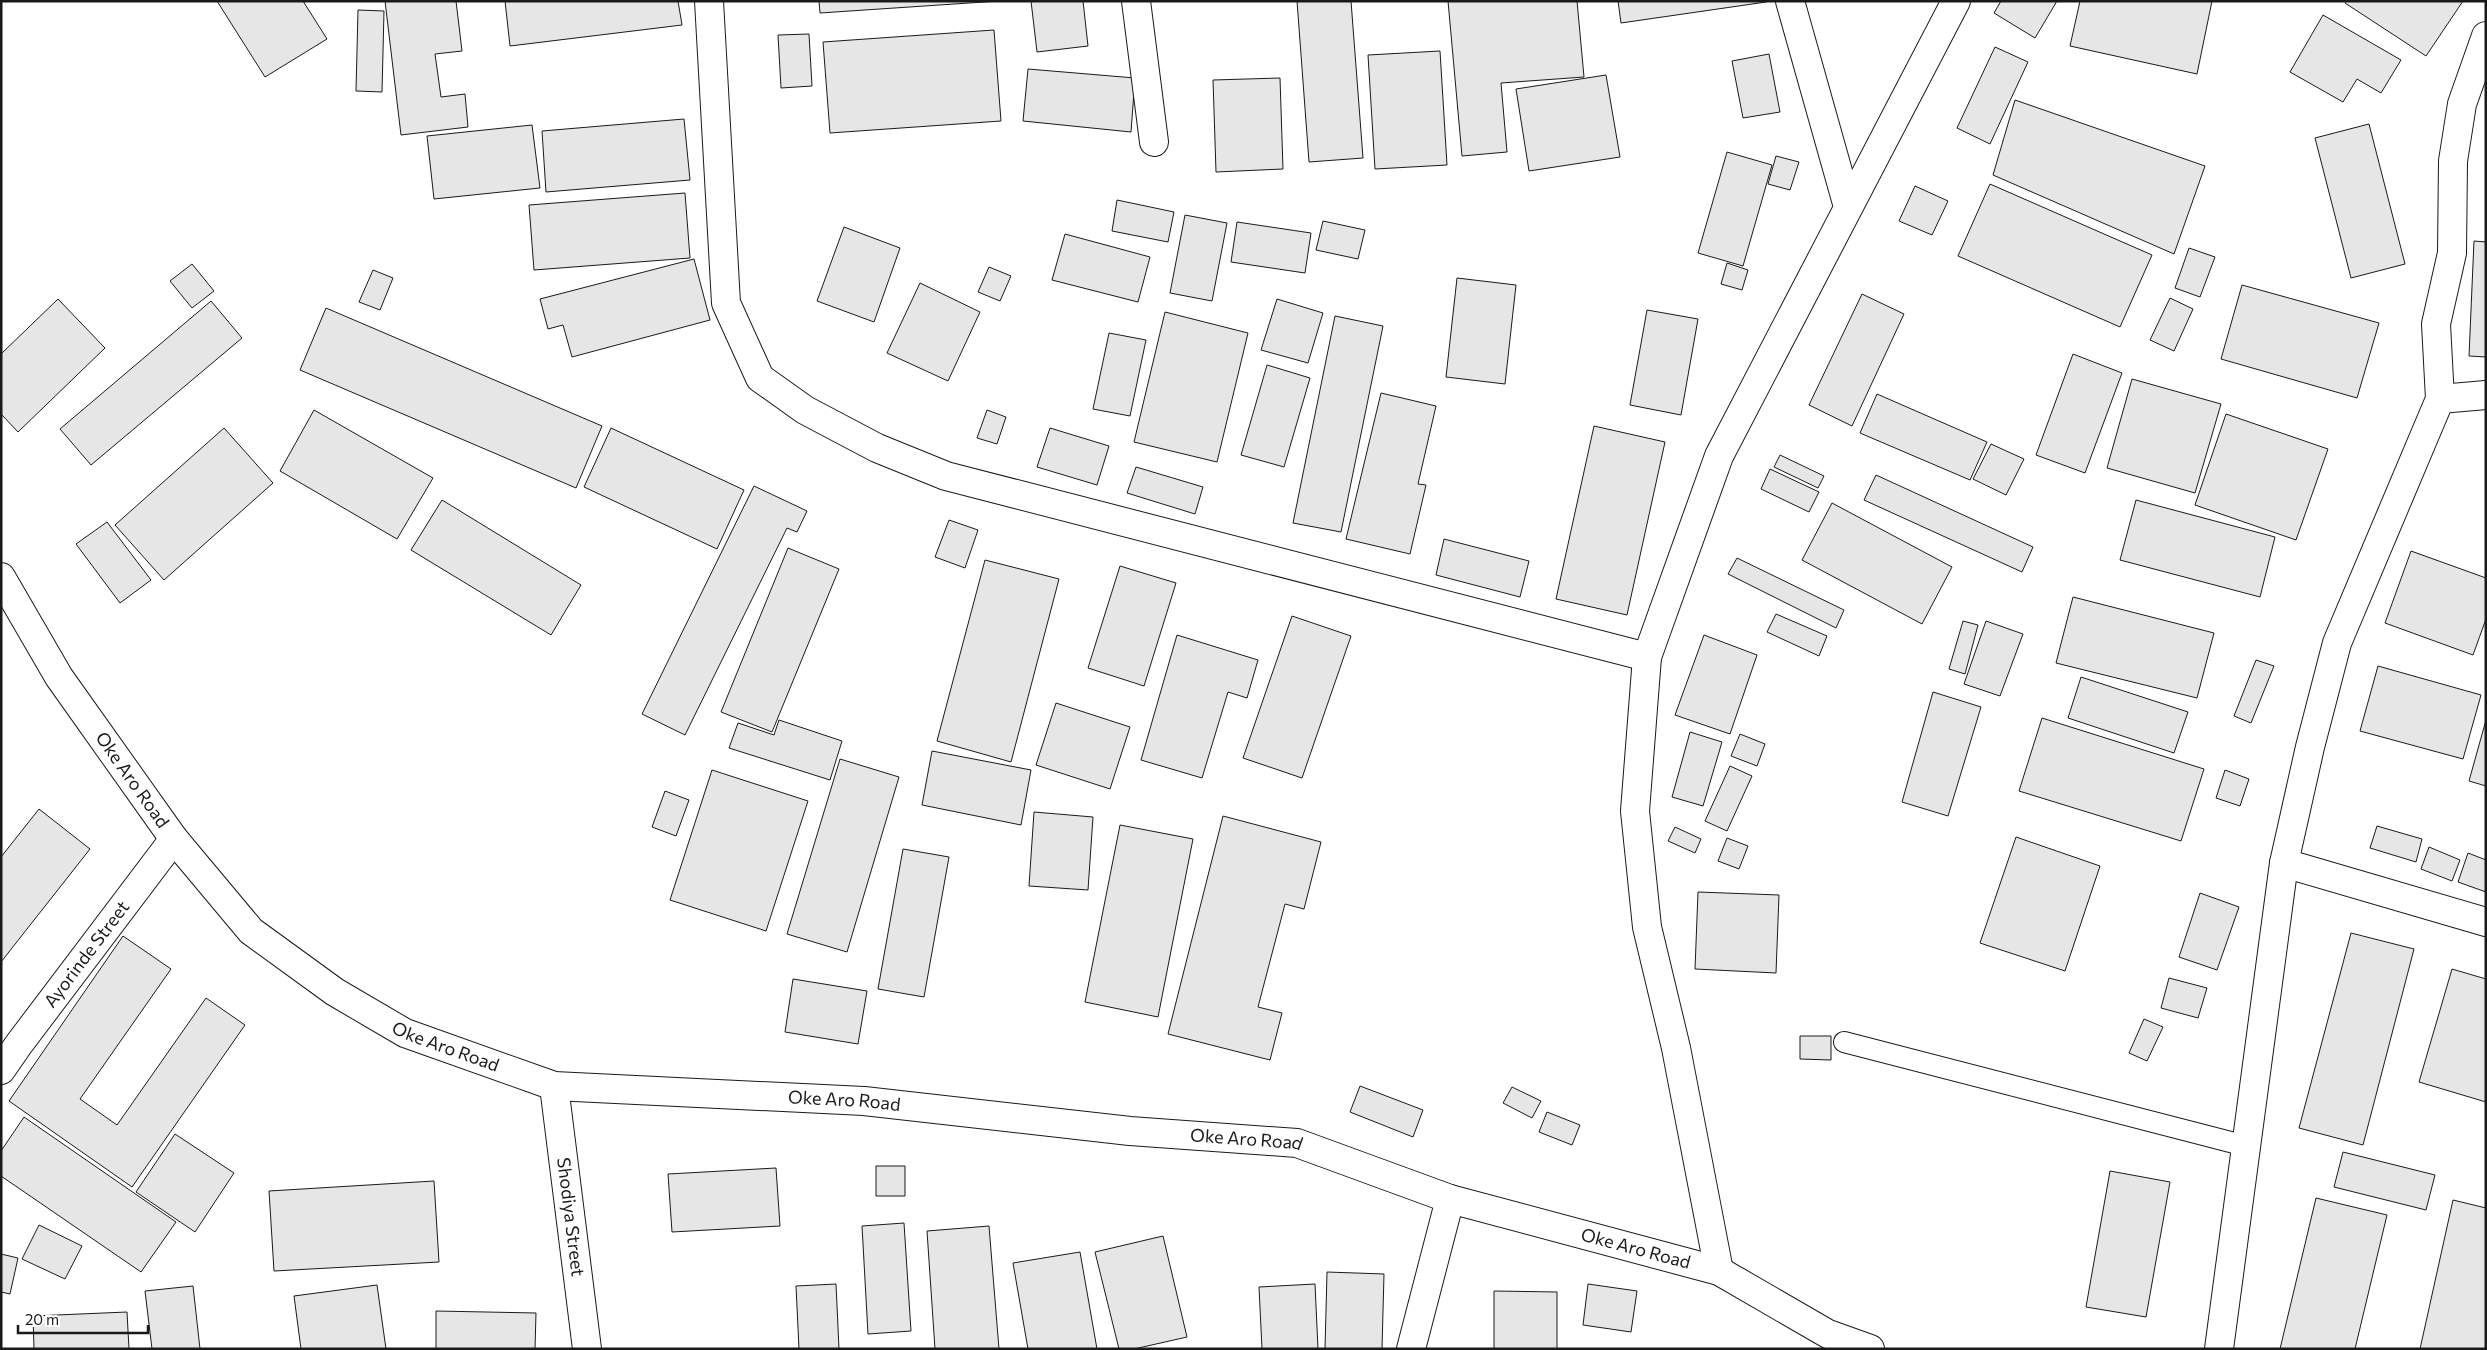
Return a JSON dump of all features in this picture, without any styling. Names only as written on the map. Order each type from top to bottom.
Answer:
[{"type":"street","points":[[709,1],[726,303],[760,378],[805,410],[877,448],[946,476],[1648,657]]},
{"type":"street","points":[[1136,1],[1154,142]]},
{"type":"street","points":[[1790,1],[1848,207]]},
{"type":"street","points":[[1719,1271],[1676,1048],[1647,927],[1634,811],[1648,657],[1720,456],[1956,1]]},
{"type":"street","points":[[2219,1349],[2284,863],[2310,747],[2337,643],[2440,399],[2436,324],[2452,253],[2453,161],[2462,104],[2486,36]]},
{"type":"street","points":[[2440,399],[2486,395]]},
{"type":"street","name":"Oke Aro Road","points":[[1,577],[59,677],[174,840],[252,931],[335,992],[405,1033],[554,1086],[864,1102],[1130,1131],[1297,1143],[1450,1199],[1719,1271],[1825,1342],[1870,1349]]},
{"type":"street","name":"Ayorinde Street","points":[[1,1070],[174,840]]},
{"type":"street","points":[[2284,863],[2486,922]]},
{"type":"street","name":"Shodiya Street","points":[[554,1086],[587,1349]]},
{"type":"street","points":[[1411,1349],[1450,1199]]},
{"type":"lane","points":[[1844,1042],[2246,1146]]},
{"type":"building","points":[[217,1],[303,1],[327,39],[265,77]]},
{"type":"building","points":[[385,1],[456,1],[462,51],[435,54],[441,97],[465,94],[468,127],[401,135]]},
{"type":"building","points":[[505,1],[678,1],[682,25],[510,46]]},
{"type":"building","points":[[819,1],[999,1],[820,13]]},
{"type":"building","points":[[1031,1],[1083,1],[1088,46],[1037,52]]},
{"type":"building","points":[[1297,1],[1351,1],[1363,158],[1309,162]]},
{"type":"building","points":[[1448,1],[1577,1],[1584,77],[1501,83],[1507,152],[1462,156]]},
{"type":"building","points":[[1618,1],[1766,1],[1766,2],[1621,23]]},
{"type":"building","points":[[2001,1],[2057,1],[2035,38],[1994,13]]},
{"type":"building","points":[[2080,1],[2212,1],[2197,74],[2070,46]]},
{"type":"building","points":[[2346,1],[2463,1],[2426,56],[2345,3]]},
{"type":"building","points":[[358,10],[384,11],[382,92],[356,91]]},
{"type":"building","points":[[2323,15],[2401,60],[2381,93],[2357,79],[2343,102],[2290,72]]},
{"type":"building","points":[[994,30],[1001,121],[830,133],[823,42]]},
{"type":"building","points":[[809,34],[812,86],[781,88],[778,35]]},
{"type":"building","points":[[1995,47],[2028,62],[1990,144],[1957,128]]},
{"type":"building","points":[[1440,51],[1447,165],[1375,169],[1368,55]]},
{"type":"building","points":[[1769,54],[1780,112],[1743,118],[1732,61]]},
{"type":"building","points":[[1028,69],[1135,78],[1131,132],[1023,121]]},
{"type":"building","points":[[1606,75],[1620,157],[1529,171],[1516,89]]},
{"type":"building","points":[[1280,78],[1283,169],[1216,172],[1213,80]]},
{"type":"building","points":[[2015,100],[2205,166],[2174,254],[1993,175]]},
{"type":"building","points":[[684,119],[690,180],[546,192],[542,131]]},
{"type":"building","points":[[2369,124],[2405,264],[2351,278],[2315,138]]},
{"type":"building","points":[[532,125],[540,188],[434,199],[427,136]]},
{"type":"building","points":[[1727,152],[1772,165],[1743,266],[1698,253]]},
{"type":"building","points":[[1776,156],[1799,162],[1790,190],[1768,184]]},
{"type":"building","points":[[1990,184],[2152,255],[2120,327],[1958,256]]},
{"type":"building","points":[[1915,186],[1948,201],[1932,235],[1899,221]]},
{"type":"building","points":[[685,193],[690,258],[534,270],[529,205]]},
{"type":"building","points":[[1117,200],[1174,212],[1168,242],[1112,231]]},
{"type":"building","points":[[1185,215],[1227,223],[1212,301],[1170,293]]},
{"type":"building","points":[[1323,221],[1365,230],[1358,259],[1316,250]]},
{"type":"building","points":[[1237,222],[1311,233],[1305,273],[1231,262]]},
{"type":"building","points":[[844,227],[900,248],[874,322],[817,301]]},
{"type":"building","points":[[1065,234],[1150,257],[1138,302],[1052,280]]},
{"type":"building","points":[[2474,241],[2486,242],[2486,357],[2469,356]]},
{"type":"building","points":[[2189,248],[2215,257],[2200,297],[2175,288]]},
{"type":"building","points":[[694,259],[710,320],[572,357],[563,325],[548,329],[540,299]]},
{"type":"building","points":[[1727,263],[1748,270],[1742,290],[1721,284]]},
{"type":"building","points":[[192,264],[214,291],[192,308],[170,281]]},
{"type":"building","points":[[989,267],[1011,276],[1000,301],[978,292]]},
{"type":"building","points":[[373,270],[393,278],[380,310],[359,302]]},
{"type":"building","points":[[1457,278],[1516,285],[1505,384],[1446,377]]},
{"type":"building","points":[[920,283],[980,312],[948,381],[887,353]]},
{"type":"building","points":[[2242,285],[2379,323],[2357,398],[2221,359]]},
{"type":"building","points":[[1862,294],[1904,314],[1852,426],[1809,405]]},
{"type":"building","points":[[2170,298],[2193,309],[2174,351],[2150,340]]},
{"type":"building","points":[[58,299],[105,348],[18,432],[1,414],[1,354]]},
{"type":"building","points":[[1277,299],[1323,313],[1308,363],[1261,350]]},
{"type":"building","points":[[211,301],[242,338],[91,465],[60,429]]},
{"type":"building","points":[[326,308],[602,426],[576,488],[300,370]]},
{"type":"building","points":[[1647,310],[1698,319],[1681,415],[1630,405]]},
{"type":"building","points":[[1165,312],[1248,333],[1217,462],[1134,442]]},
{"type":"building","points":[[1335,316],[1383,326],[1341,532],[1293,523]]},
{"type":"building","points":[[1109,333],[1146,340],[1130,416],[1093,409]]},
{"type":"building","points":[[2073,354],[2122,373],[2085,473],[2036,455]]},
{"type":"building","points":[[1267,365],[1310,378],[1284,467],[1241,455]]},
{"type":"building","points":[[2132,379],[2221,404],[2195,493],[2107,468]]},
{"type":"building","points":[[1381,393],[1436,406],[1418,484],[1426,485],[1410,554],[1346,539]]},
{"type":"building","points":[[1877,394],[1987,442],[1970,480],[1860,433]]},
{"type":"building","points":[[314,410],[433,478],[397,539],[280,471]]},
{"type":"building","points":[[987,410],[1006,417],[997,444],[977,438]]},
{"type":"building","points":[[2226,414],[2328,449],[2296,540],[2195,505]]},
{"type":"building","points":[[1594,426],[1665,442],[1627,615],[1556,599]]},
{"type":"building","points":[[224,428],[273,483],[164,580],[115,525]]},
{"type":"building","points":[[611,428],[744,490],[717,549],[584,487]]},
{"type":"building","points":[[1050,428],[1109,446],[1097,485],[1037,467]]},
{"type":"building","points":[[1991,444],[2024,459],[2006,495],[1973,479]]},
{"type":"building","points":[[1780,455],[1824,476],[1818,488],[1774,467]]},
{"type":"building","points":[[1136,467],[1203,487],[1195,514],[1127,493]]},
{"type":"building","points":[[1770,469],[1819,492],[1809,512],[1761,489]]},
{"type":"building","points":[[1876,475],[2033,547],[2022,572],[1864,500]]},
{"type":"building","points":[[754,486],[807,511],[797,532],[787,528],[685,735],[642,714]]},
{"type":"building","points":[[442,500],[581,585],[551,635],[411,550]]},
{"type":"building","points":[[2136,500],[2275,537],[2260,597],[2120,560]]},
{"type":"building","points":[[1832,503],[1952,567],[1922,624],[1802,560]]},
{"type":"building","points":[[949,520],[978,530],[965,568],[935,557]]},
{"type":"building","points":[[107,522],[151,580],[120,603],[76,544]]},
{"type":"building","points":[[1444,539],[1529,561],[1520,597],[1436,575]]},
{"type":"building","points":[[788,548],[839,569],[772,732],[721,712]]},
{"type":"building","points":[[2411,551],[2486,578],[2486,619],[2473,655],[2385,623]]},
{"type":"building","points":[[1737,558],[1844,610],[1836,628],[1728,574]]},
{"type":"building","points":[[985,560],[1059,579],[1011,762],[937,741]]},
{"type":"building","points":[[1120,566],[1176,583],[1144,686],[1088,668]]},
{"type":"building","points":[[2073,597],[2214,633],[2197,698],[2056,663]]},
{"type":"building","points":[[1776,614],[1827,636],[1819,656],[1767,632]]},
{"type":"building","points":[[1292,616],[1351,636],[1302,778],[1243,758]]},
{"type":"building","points":[[1963,621],[1978,625],[1965,674],[1949,669]]},
{"type":"building","points":[[1986,621],[2023,634],[2000,696],[1964,684]]},
{"type":"building","points":[[1177,635],[1258,660],[1247,698],[1228,692],[1202,778],[1141,760]]},
{"type":"building","points":[[1704,635],[1757,655],[1730,734],[1675,715]]},
{"type":"building","points":[[2256,660],[2274,666],[2251,723],[2234,716]]},
{"type":"building","points":[[2378,666],[2481,695],[2463,759],[2360,731]]},
{"type":"building","points":[[2081,677],[2188,712],[2174,753],[2068,718]]},
{"type":"building","points":[[1933,692],[1981,707],[1948,816],[1902,802]]},
{"type":"building","points":[[1056,703],[1130,727],[1110,789],[1036,765]]},
{"type":"building","points":[[2042,718],[2204,769],[2181,841],[2019,791]]},
{"type":"building","points":[[779,720],[842,741],[830,780],[729,748],[738,723],[774,735]]},
{"type":"building","points":[[2486,720],[2486,786],[2469,781]]},
{"type":"building","points":[[1690,732],[1722,742],[1703,806],[1672,797]]},
{"type":"building","points":[[1740,734],[1765,744],[1757,766],[1731,756]]},
{"type":"building","points":[[932,751],[1031,770],[1021,825],[922,805]]},
{"type":"building","points":[[840,759],[899,777],[847,952],[787,934]]},
{"type":"building","points":[[1730,766],[1752,776],[1727,831],[1705,821]]},
{"type":"building","points":[[712,770],[808,801],[766,931],[670,900]]},
{"type":"building","points":[[2225,770],[2249,779],[2240,806],[2216,798]]},
{"type":"building","points":[[665,791],[689,800],[676,836],[652,827]]},
{"type":"building","points":[[39,809],[90,849],[1,962],[1,857]]},
{"type":"building","points":[[1034,812],[1093,817],[1088,890],[1029,886]]},
{"type":"building","points":[[1223,816],[1321,842],[1304,909],[1285,904],[1258,1007],[1282,1013],[1270,1060],[1168,1034]]},
{"type":"building","points":[[1120,825],[1193,839],[1158,1017],[1085,1002]]},
{"type":"building","points":[[2377,826],[2422,839],[2416,862],[2370,848]]},
{"type":"building","points":[[1675,827],[1701,839],[1695,853],[1668,841]]},
{"type":"building","points":[[2016,837],[2100,866],[2065,971],[1980,943]]},
{"type":"building","points":[[1727,838],[1748,846],[1739,869],[1718,861]]},
{"type":"building","points":[[2429,847],[2460,860],[2452,881],[2421,869]]},
{"type":"building","points":[[903,849],[949,857],[924,997],[878,989]]},
{"type":"building","points":[[2468,853],[2486,860],[2486,892],[2458,882]]},
{"type":"building","points":[[1698,892],[1779,895],[1776,973],[1695,969]]},
{"type":"building","points":[[2200,893],[2239,907],[2217,970],[2179,957]]},
{"type":"building","points":[[2351,933],[2414,949],[2363,1145],[2299,1128]]},
{"type":"building","points":[[123,936],[171,969],[80,1099],[117,1125],[206,998],[245,1025],[132,1187],[9,1101]]},
{"type":"building","points":[[2452,969],[2486,979],[2486,1102],[2419,1082]]},
{"type":"building","points":[[2169,978],[2207,988],[2198,1018],[2161,1008]]},
{"type":"building","points":[[793,979],[867,991],[858,1044],[785,1032]]},
{"type":"building","points":[[2144,1019],[2163,1027],[2147,1061],[2129,1053]]},
{"type":"building","points":[[1800,1036],[1831,1036],[1831,1060],[1800,1059]]},
{"type":"building","points":[[1360,1086],[1423,1110],[1413,1137],[1350,1112]]},
{"type":"building","points":[[1512,1087],[1541,1101],[1532,1118],[1503,1103]]},
{"type":"building","points":[[1547,1112],[1580,1125],[1572,1145],[1539,1132]]},
{"type":"building","points":[[24,1117],[176,1222],[141,1272],[1,1176],[1,1151]]},
{"type":"building","points":[[175,1134],[234,1173],[195,1232],[136,1192]]},
{"type":"building","points":[[2343,1152],[2435,1175],[2426,1210],[2334,1187]]},
{"type":"building","points":[[876,1166],[905,1166],[905,1196],[876,1196]]},
{"type":"building","points":[[776,1168],[780,1226],[672,1232],[668,1174]]},
{"type":"building","points":[[2110,1171],[2170,1182],[2146,1317],[2086,1307]]},
{"type":"building","points":[[434,1181],[439,1262],[274,1271],[269,1191]]},
{"type":"building","points":[[2316,1198],[2387,1215],[2355,1349],[2280,1349]]},
{"type":"building","points":[[2453,1200],[2486,1208],[2486,1349],[2420,1349]]},
{"type":"building","points":[[904,1223],[911,1331],[868,1334],[862,1226]]},
{"type":"building","points":[[39,1225],[82,1246],[65,1279],[22,1259]]},
{"type":"building","points":[[989,1226],[999,1349],[935,1349],[927,1231]]},
{"type":"building","points":[[1163,1236],[1187,1337],[1134,1349],[1119,1349],[1095,1252]]},
{"type":"building","points":[[1080,1252],[1097,1349],[1028,1349],[1013,1263]]},
{"type":"building","points":[[1,1254],[18,1258],[10,1294],[1,1292]]},
{"type":"building","points":[[1327,1272],[1384,1274],[1382,1349],[1325,1349]]},
{"type":"building","points":[[836,1284],[839,1349],[799,1349],[796,1286]]},
{"type":"building","points":[[1315,1284],[1318,1349],[1262,1349],[1259,1287]]},
{"type":"building","points":[[1588,1284],[1637,1291],[1631,1332],[1583,1325]]},
{"type":"building","points":[[377,1285],[386,1349],[301,1349],[294,1296]]},
{"type":"building","points":[[193,1286],[200,1349],[152,1349],[145,1291]]},
{"type":"building","points":[[1494,1291],[1557,1292],[1557,1349],[1494,1349]]},
{"type":"building","points":[[436,1311],[536,1313],[535,1349],[436,1349]]},
{"type":"building","points":[[127,1312],[129,1349],[34,1349],[33,1316]]}]
